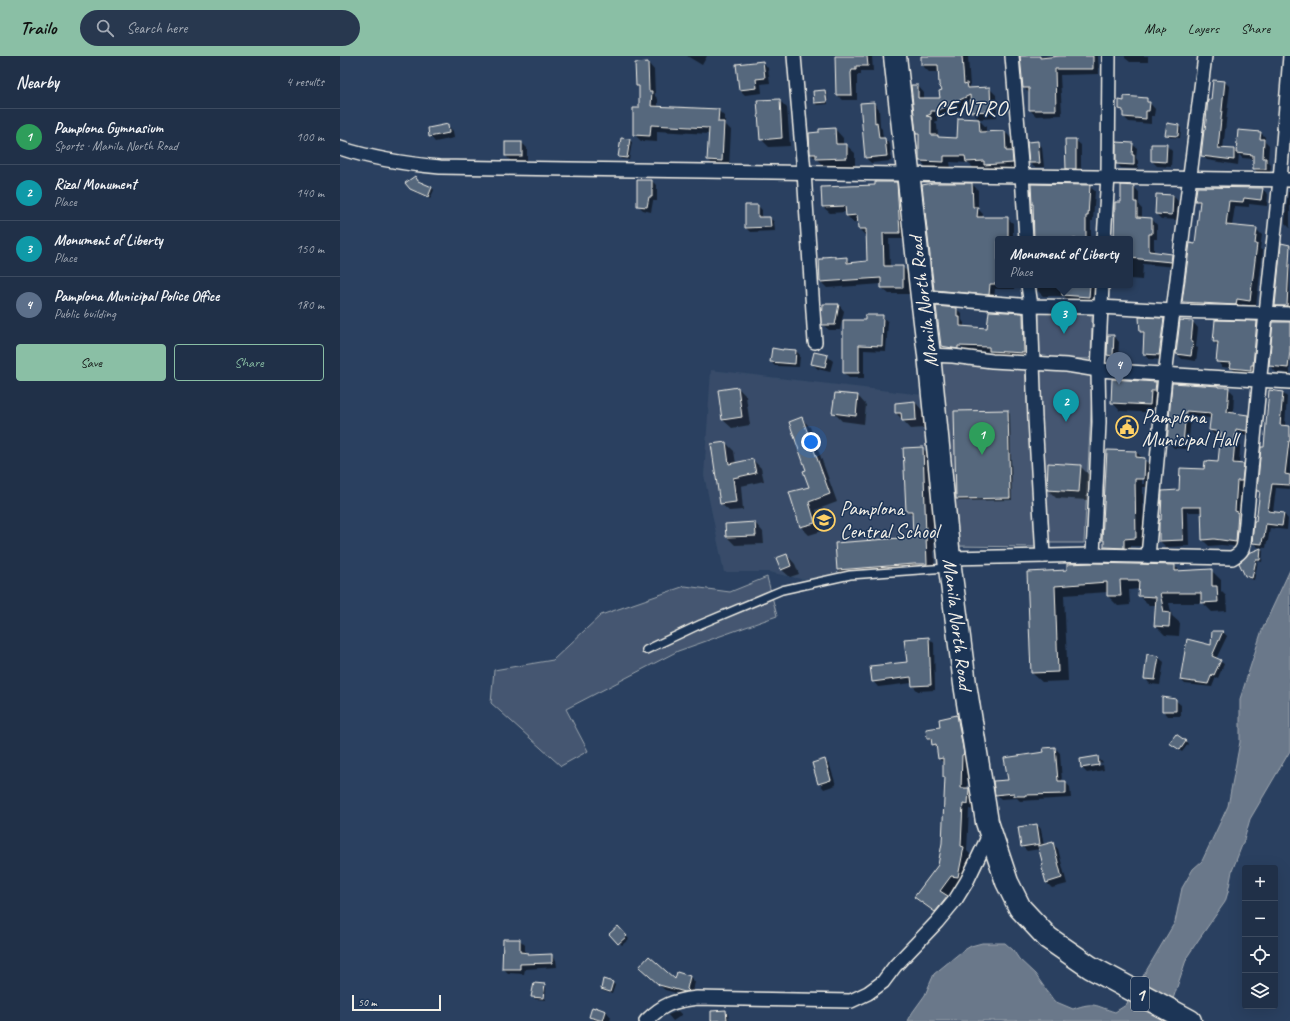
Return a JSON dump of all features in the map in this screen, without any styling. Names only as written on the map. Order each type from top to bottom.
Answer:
[{"type":"highway","name":"Manila North Road","points":[[895,56],[929,355],[950,563],[965,684],[984,809],[990,833],[1007,882],[1020,908],[1048,938],[1090,967],[1190,1021]]},
{"type":"street","points":[[794,56],[816,342]]},
{"type":"street","points":[[1012,56],[1026,236]]},
{"type":"street","points":[[1104,236],[1108,176],[1109,56]]},
{"type":"street","points":[[1148,556],[1166,375],[1205,56]]},
{"type":"street","points":[[950,563],[1042,556],[1093,554],[1232,558],[1242,551],[1266,312],[1285,180],[1290,56]]},
{"type":"street","points":[[340,148],[361,155],[408,164],[440,167],[1108,176],[1285,180]]},
{"type":"street","points":[[1028,288],[1031,306],[1034,364],[1035,419],[1042,556]]},
{"type":"street","points":[[1093,554],[1099,422],[1098,370],[1102,288]]},
{"type":"street","points":[[922,297],[1031,306],[1100,307],[1174,311],[1266,312],[1290,314]]},
{"type":"street","points":[[929,355],[1034,364],[1067,365],[1098,370],[1290,382]]},
{"type":"street","points":[[646,1021],[663,1006],[677,1000],[696,998],[851,1001],[868,993],[882,982],[956,899],[967,881],[990,833]]},
{"type":"lane","points":[[646,650],[700,624],[782,590],[850,575],[950,563]]},
{"type":"shaded area","points":[[1039,313],[1092,315],[1091,359],[1038,358]]},
{"type":"shaded area","points":[[941,356],[1025,368],[1036,547],[954,546],[945,487]]},
{"type":"shaded area","points":[[1040,367],[1093,374],[1084,543],[1046,543]]},
{"type":"shaded area","name":"Pamplona Central School","points":[[711,370],[923,395],[938,566],[801,579],[769,572],[724,572],[704,475]]},
{"type":"shaded area","points":[[1290,570],[1290,751],[1250,819],[1232,871],[1225,902],[1187,957],[1168,1014],[1170,1021],[908,1021],[925,995],[934,974],[961,952],[971,946],[982,943],[1005,943],[1035,974],[1054,1001],[1073,1009],[1086,1005],[1095,1005],[1115,1012],[1126,1005],[1175,922],[1182,888],[1193,869],[1202,861],[1228,806],[1240,742],[1240,699],[1262,630]]},
{"type":"shaded area","points":[[767,577],[777,616],[678,651],[566,709],[588,751],[561,766],[491,703],[494,670],[553,660],[601,615],[685,586],[730,592]]},
{"type":"building","points":[[835,56],[867,56],[868,66],[856,66],[856,70],[852,70],[852,95],[836,95]]},
{"type":"building","points":[[921,56],[962,56],[964,84],[967,83],[968,88],[990,87],[991,111],[971,112],[970,95],[937,111],[931,111],[931,114],[926,116],[931,117],[931,135],[957,138],[958,118],[979,119],[980,132],[1005,131],[1006,151],[1012,151],[1013,163],[984,165],[984,161],[966,162],[965,156],[944,156],[944,162],[919,161],[919,134],[916,134],[911,85],[918,85],[918,98],[940,98],[939,91],[942,90],[939,85],[938,65],[921,65]]},
{"type":"building","points":[[1020,56],[1040,56],[1040,58],[1060,56],[1093,56],[1093,69],[1055,69],[1056,110],[1029,110],[1029,88],[1023,88]]},
{"type":"building","points":[[763,61],[765,78],[756,79],[757,88],[739,90],[736,64]]},
{"type":"building","points":[[648,62],[649,91],[652,91],[651,106],[719,109],[718,122],[724,122],[722,161],[707,160],[709,128],[651,125],[650,136],[633,135],[633,108],[639,108],[639,86],[636,86],[635,63]]},
{"type":"building","points":[[1213,80],[1225,81],[1218,148],[1234,149],[1234,160],[1201,156],[1208,99],[1211,100]]},
{"type":"building","points":[[825,90],[827,102],[814,103],[813,91]]},
{"type":"building","points":[[1124,96],[1147,98],[1147,102],[1150,102],[1149,111],[1146,111],[1146,119],[1123,117],[1123,110],[1119,109],[1119,100],[1124,101]]},
{"type":"building","points":[[780,99],[782,138],[760,140],[757,100]]},
{"type":"building","points":[[874,102],[875,123],[877,122],[879,138],[885,138],[887,156],[865,158],[860,103]]},
{"type":"building","points":[[1167,123],[1179,125],[1178,136],[1165,135]]},
{"type":"building","points":[[448,124],[449,133],[429,137],[428,128]]},
{"type":"building","points":[[835,128],[836,144],[847,144],[847,158],[816,159],[816,154],[810,154],[809,133],[819,132],[819,129]]},
{"type":"building","points":[[1238,130],[1261,132],[1260,139],[1264,139],[1263,158],[1266,158],[1266,169],[1253,169],[1253,155],[1236,153]]},
{"type":"building","points":[[621,138],[630,139],[627,158],[618,157]]},
{"type":"building","points":[[1065,139],[1076,139],[1076,169],[1066,169]]},
{"type":"building","points":[[1038,141],[1040,163],[1029,163],[1027,142]]},
{"type":"building","points":[[505,142],[522,142],[522,156],[505,156]]},
{"type":"building","points":[[1116,142],[1133,143],[1132,155],[1134,155],[1134,165],[1116,164]]},
{"type":"building","points":[[1151,144],[1167,144],[1166,162],[1151,161]]},
{"type":"building","points":[[415,176],[418,181],[432,187],[428,197],[410,189],[405,183]]},
{"type":"building","points":[[637,180],[652,180],[652,197],[649,197],[647,207],[637,206]]},
{"type":"building","points":[[875,182],[897,182],[900,233],[883,233],[884,266],[903,266],[903,288],[881,288],[881,278],[820,282],[819,259],[823,259],[823,257],[847,257],[847,263],[867,261],[866,229],[858,229],[857,215],[846,216],[845,206],[822,207],[821,187],[875,185]]},
{"type":"building","points":[[933,183],[972,183],[973,207],[978,207],[977,217],[1008,217],[1008,236],[995,236],[995,284],[990,284],[989,295],[934,290],[922,185]]},
{"type":"building","points":[[1031,184],[1090,185],[1088,216],[1086,216],[1086,236],[1034,236]]},
{"type":"building","points":[[1121,185],[1134,186],[1134,202],[1137,202],[1137,217],[1152,218],[1152,234],[1149,234],[1149,251],[1172,254],[1171,262],[1133,258],[1133,236],[1114,236],[1115,202],[1121,202]]},
{"type":"building","points":[[1197,187],[1263,188],[1261,200],[1244,198],[1243,202],[1229,201],[1226,225],[1257,228],[1255,244],[1257,244],[1250,301],[1237,299],[1236,305],[1182,302],[1190,243],[1195,244],[1200,201],[1195,201]]},
{"type":"building","points":[[1156,194],[1173,195],[1172,215],[1155,214]]},
{"type":"building","points":[[745,205],[758,205],[758,217],[770,217],[771,227],[745,228]]},
{"type":"building","points":[[1281,243],[1290,245],[1287,306],[1275,306]]},
{"type":"building","points":[[1062,288],[1090,288],[1089,297],[1062,295]]},
{"type":"building","points":[[823,304],[839,304],[835,325],[822,325]]},
{"type":"building","points":[[936,306],[957,308],[957,317],[960,317],[960,326],[987,328],[989,311],[1023,313],[1024,353],[989,351],[989,347],[958,346],[958,349],[941,346]]},
{"type":"building","points":[[865,315],[883,315],[882,346],[859,345],[859,373],[843,373],[843,320],[865,320]]},
{"type":"building","points":[[1139,317],[1164,318],[1159,355],[1143,354],[1144,332],[1140,332]]},
{"type":"building","points":[[1180,320],[1193,321],[1191,356],[1176,354]]},
{"type":"building","points":[[1215,320],[1257,321],[1253,365],[1251,365],[1251,370],[1230,368],[1231,363],[1216,362],[1218,342],[1213,342]]},
{"type":"building","points":[[1273,322],[1290,322],[1290,351],[1288,368],[1269,366]]},
{"type":"building","points":[[1108,335],[1114,335],[1113,356],[1107,355]]},
{"type":"building","points":[[772,348],[796,350],[795,364],[770,362]]},
{"type":"building","points":[[814,352],[828,355],[825,367],[811,364]]},
{"type":"building","points":[[1112,379],[1156,382],[1155,391],[1151,391],[1150,405],[1111,403]]},
{"type":"building","points":[[1172,383],[1229,387],[1227,412],[1248,415],[1247,431],[1236,429],[1233,463],[1244,464],[1242,481],[1237,481],[1235,511],[1238,512],[1236,542],[1214,539],[1202,540],[1201,507],[1182,507],[1183,540],[1159,541],[1159,520],[1161,520],[1162,491],[1179,490],[1180,468],[1204,469],[1205,461],[1218,462],[1221,432],[1209,430],[1211,413],[1186,411],[1183,444],[1167,443]]},
{"type":"building","points":[[738,387],[742,417],[722,420],[718,390]]},
{"type":"building","points":[[1269,390],[1283,392],[1280,425],[1290,426],[1290,441],[1285,474],[1290,475],[1290,485],[1272,484],[1268,511],[1284,513],[1282,526],[1266,524],[1262,544],[1252,543],[1254,521],[1256,521],[1260,491],[1257,491],[1261,447],[1264,447]]},
{"type":"building","points":[[835,393],[858,395],[856,416],[832,413]]},
{"type":"building","points":[[915,401],[916,420],[902,421],[901,413],[895,413],[895,403]]},
{"type":"building","points":[[1008,410],[1010,498],[956,499],[954,411]]},
{"type":"building","points":[[802,417],[830,494],[809,502],[815,523],[800,527],[789,492],[809,487],[803,471],[806,470],[789,422]]},
{"type":"building","points":[[726,442],[729,464],[753,459],[756,473],[733,478],[736,502],[720,504],[711,444]]},
{"type":"building","points":[[923,447],[927,564],[837,570],[835,543],[913,537],[912,511],[906,511],[903,448]]},
{"type":"building","points":[[1107,450],[1136,451],[1136,457],[1145,458],[1144,479],[1135,479],[1136,538],[1124,539],[1124,548],[1104,547],[1104,540],[1102,540]]},
{"type":"building","points":[[1048,463],[1081,465],[1079,492],[1047,490]]},
{"type":"building","points":[[755,522],[756,536],[726,537],[725,524]]},
{"type":"building","points":[[1261,548],[1260,560],[1256,560],[1252,578],[1245,576],[1239,563],[1249,553]]},
{"type":"building","points":[[787,554],[791,566],[781,570],[776,558]]},
{"type":"building","points":[[1093,563],[1175,565],[1175,571],[1212,569],[1212,586],[1217,586],[1218,602],[1201,603],[1201,593],[1160,593],[1164,612],[1170,613],[1169,627],[1154,626],[1156,597],[1138,596],[1139,580],[1120,580],[1121,596],[1107,596],[1107,582],[1055,586],[1058,672],[1031,673],[1027,572],[1067,570],[1067,564]]},
{"type":"building","points":[[1212,631],[1223,631],[1212,656],[1221,660],[1214,675],[1212,674],[1208,684],[1180,680],[1187,639],[1211,645]]},
{"type":"building","points":[[929,637],[931,685],[912,686],[911,677],[872,682],[870,666],[907,662],[904,639]]},
{"type":"building","points":[[1147,654],[1159,656],[1155,680],[1144,679]]},
{"type":"building","points":[[1162,697],[1176,699],[1176,711],[1162,711]]},
{"type":"building","points":[[957,715],[964,754],[962,755],[961,788],[969,788],[968,804],[963,803],[961,846],[964,847],[958,877],[951,876],[940,891],[948,896],[935,912],[914,897],[938,865],[942,843],[945,777],[943,777],[943,758],[938,759],[936,744],[932,745],[931,738],[927,738],[926,729],[940,727],[939,719]]},
{"type":"building","points":[[1176,734],[1186,741],[1180,750],[1169,743]]},
{"type":"building","points":[[1055,747],[1058,781],[1066,781],[1066,794],[1014,796],[1014,793],[995,795],[993,781],[1008,780],[1004,758],[1044,752],[1043,748]]},
{"type":"building","points":[[1098,756],[1099,765],[1081,768],[1080,759]]},
{"type":"building","points":[[825,759],[831,780],[818,784],[812,763]]},
{"type":"building","points":[[1037,824],[1040,844],[1021,847],[1018,827]]},
{"type":"building","points":[[1053,842],[1062,878],[1046,883],[1038,846]]},
{"type":"building","points":[[618,926],[627,936],[618,944],[609,934]]},
{"type":"building","points":[[503,939],[520,939],[520,952],[529,953],[529,955],[552,954],[552,963],[520,964],[520,969],[502,969]]},
{"type":"building","points":[[649,956],[675,979],[677,972],[690,976],[687,989],[689,991],[685,992],[659,985],[639,967]]},
{"type":"building","points":[[603,979],[613,982],[610,992],[601,989]]},
{"type":"building","points":[[534,983],[545,984],[543,998],[531,997]]},
{"type":"building","points":[[592,1007],[606,1011],[603,1021],[589,1017]]},
{"type":"building","points":[[726,1010],[727,1020],[711,1021],[711,1011]]},
{"type":"place","name":"Monument of Liberty","points":[[1064,334]]},
{"type":"place","name":"Pamplona Municipal Police Office","points":[[1119,385]]},
{"type":"place","name":"Rizal Monument","points":[[1066,422]]},
{"type":"place","name":"Pamplona Municipal Hall","points":[[1127,427]]},
{"type":"place","name":"Pamplona Gymnasium","points":[[982,455]]},
{"type":"place","name":"Pamplona Central School","points":[[824,520]]},
{"type":"district","name":"CENTRO","points":[[971,107]]}]
